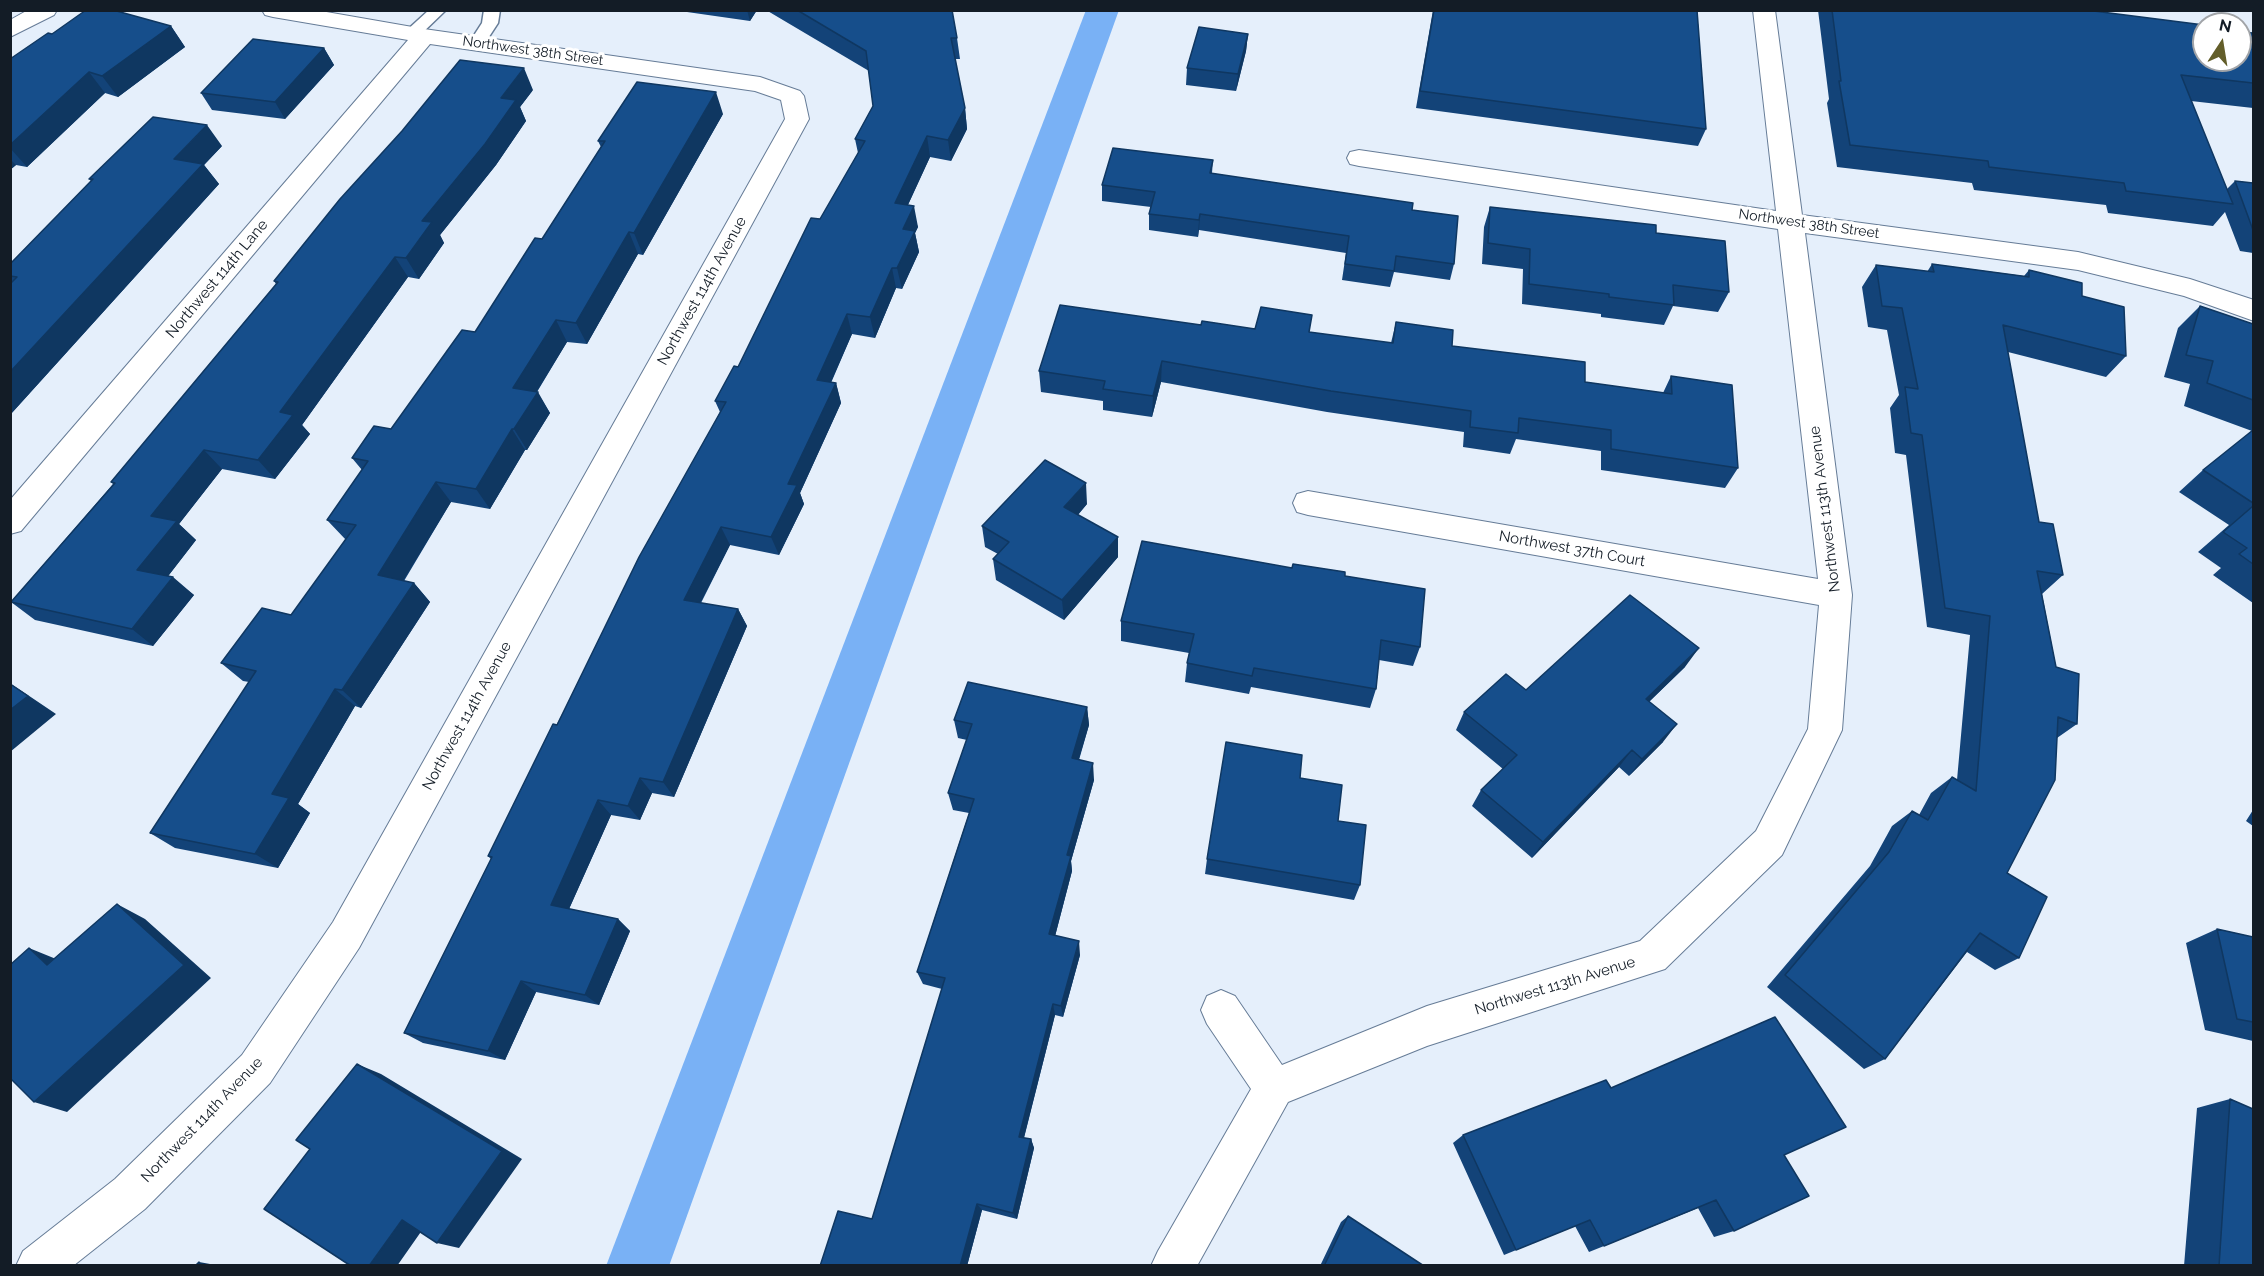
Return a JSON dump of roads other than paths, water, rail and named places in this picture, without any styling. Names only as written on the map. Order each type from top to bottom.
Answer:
[{"type":"street","points":[[10,30],[46,10]]},
{"type":"street","name":"Northwest 38th Street","points":[[273,10],[418,35],[760,84],[792,96]]},
{"type":"street","name":"Northwest 113th Avenue","points":[[1274,1088],[1427,1026],[1651,956],[1769,843],[1825,730],[1836,595],[1764,10]]},
{"type":"street","name":"Northwest 114th Lane","points":[[10,522],[418,35]]},
{"type":"street","name":"Northwest 114th Avenue","points":[[38,1266],[130,1194],[256,1069],[346,935],[797,119],[792,96]]},
{"type":"street","name":"Northwest 38th Street","points":[[1359,158],[1791,222],[2078,261],[2190,288],[2253,312]]},
{"type":"street","name":"Northwest 37th Court","points":[[1308,503],[1836,595]]},
{"type":"street","points":[[1173,1266],[1274,1088],[1221,1010]]},
{"type":"lane","points":[[418,35],[439,10]]},
{"type":"lane","points":[[477,43],[490,23],[492,10]]},
{"type":"waterway","points":[[637,1266],[1103,10]]}]
